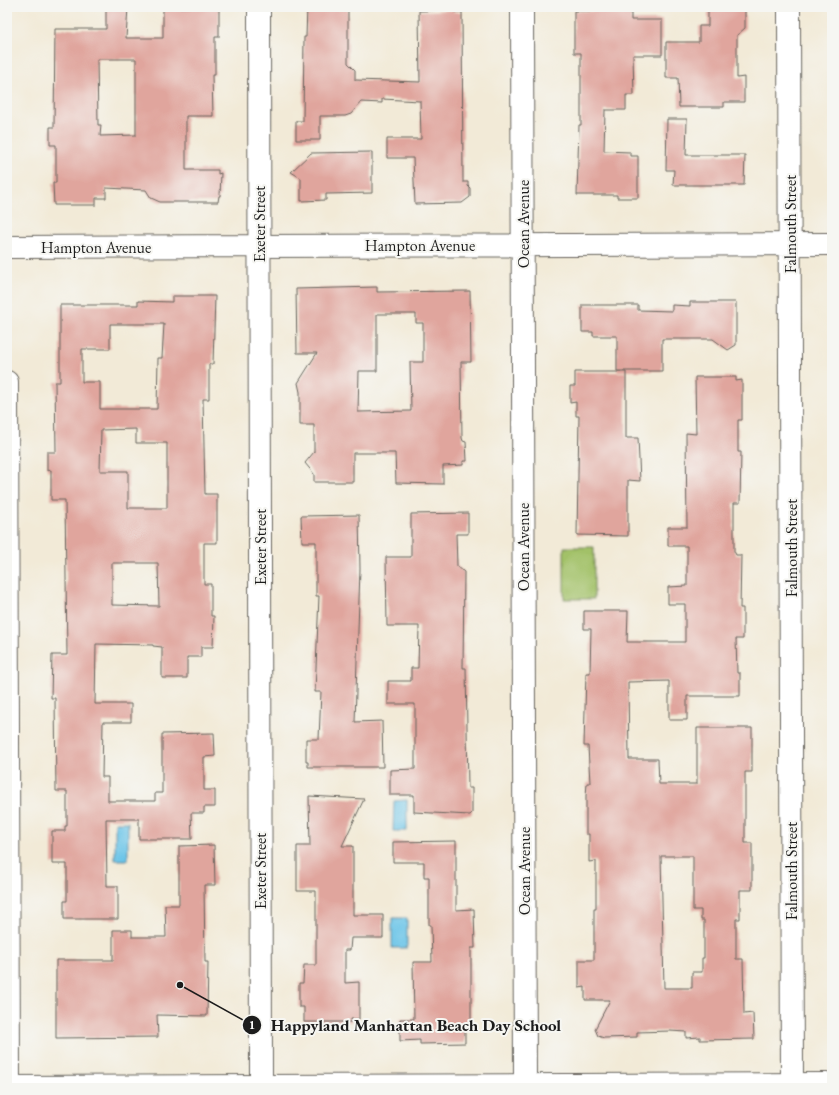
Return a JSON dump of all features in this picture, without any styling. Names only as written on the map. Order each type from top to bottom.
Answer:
[{"type":"street","name":"Exeter Street","points":[[259,7],[261,1087]]},
{"type":"street","name":"Ocean Avenue","points":[[522,7],[525,1086]]},
{"type":"street","name":"Falmouth Street","points":[[789,7],[792,1086]]},
{"type":"street","name":"Hampton Avenue","points":[[7,247],[832,244]]},
{"type":"street","points":[[7,382],[9,1087],[792,1086],[832,1084]]},
{"type":"green space","points":[[564,547],[594,547],[594,599],[564,599]]},
{"type":"water","points":[[407,800],[407,831],[393,831],[394,801]]},
{"type":"water","points":[[115,822],[128,822],[128,860],[115,860]]},
{"type":"water","points":[[392,918],[407,918],[407,948],[392,948]]},
{"type":"building","points":[[106,7],[128,7],[126,38],[163,38],[163,8],[219,7],[219,37],[215,37],[215,75],[212,75],[213,116],[186,116],[186,170],[218,170],[218,174],[221,173],[220,196],[218,202],[160,202],[151,198],[146,190],[106,188],[106,198],[96,198],[96,205],[54,205],[53,183],[56,183],[56,145],[50,145],[50,127],[54,127],[55,29],[106,29]],"holes":[[[97,59],[136,59],[136,135],[100,136],[101,125],[98,125]]]},
{"type":"building","points":[[307,7],[348,8],[348,63],[355,70],[355,80],[420,82],[419,11],[454,10],[454,12],[462,12],[463,182],[468,182],[470,197],[462,203],[415,204],[413,158],[387,158],[387,139],[421,139],[420,101],[382,99],[382,103],[361,102],[351,114],[345,116],[320,116],[320,140],[296,140],[296,121],[303,121],[304,37],[306,37]]},
{"type":"building","points":[[631,7],[631,20],[662,20],[662,55],[633,55],[634,95],[626,95],[626,110],[605,110],[604,151],[630,152],[630,156],[638,156],[638,198],[617,198],[617,195],[577,195],[579,125],[581,125],[581,53],[574,53],[574,11],[593,11],[593,8]]},
{"type":"building","points":[[708,8],[745,8],[745,28],[737,35],[737,78],[744,77],[744,102],[724,102],[724,107],[679,107],[678,78],[666,78],[666,42],[699,42],[699,26],[708,26]]},
{"type":"building","points":[[667,119],[687,119],[686,155],[745,155],[744,185],[673,185],[674,170],[666,170]]},
{"type":"building","points":[[372,152],[372,193],[326,194],[326,200],[301,201],[301,178],[291,172],[311,153]]},
{"type":"building","points":[[377,287],[377,292],[470,291],[471,362],[461,362],[462,438],[463,441],[466,442],[467,461],[463,461],[463,465],[443,466],[443,484],[396,483],[395,453],[353,453],[353,482],[314,482],[314,474],[305,463],[314,452],[314,425],[300,425],[300,392],[298,383],[317,353],[297,353],[296,289]],"holes":[[[377,314],[416,314],[416,323],[423,323],[423,362],[410,362],[411,411],[358,412],[359,371],[377,371]]]},
{"type":"building","points":[[172,296],[215,296],[213,364],[209,364],[209,399],[203,399],[205,494],[217,494],[217,543],[204,543],[204,584],[211,584],[211,616],[214,616],[213,647],[201,647],[201,657],[187,657],[187,678],[162,678],[162,647],[153,645],[96,644],[95,704],[131,704],[131,722],[103,722],[102,777],[108,777],[108,801],[155,801],[155,793],[162,793],[162,734],[214,733],[215,756],[204,757],[204,790],[215,790],[215,807],[204,807],[204,813],[191,813],[192,839],[139,839],[139,819],[106,819],[107,886],[118,886],[118,919],[64,919],[64,901],[67,901],[67,864],[52,864],[52,831],[65,831],[65,826],[67,826],[67,791],[56,791],[55,698],[51,698],[52,655],[67,655],[65,500],[51,500],[51,470],[47,471],[47,452],[56,452],[55,382],[60,382],[60,305],[138,305],[138,301],[172,302]],"holes":[[[110,324],[164,324],[162,358],[158,358],[157,409],[100,409],[100,382],[82,382],[82,349],[110,349]],[[136,429],[136,443],[167,443],[167,508],[128,508],[128,471],[100,471],[101,430]],[[112,563],[158,563],[159,606],[112,605]]]},
{"type":"building","points":[[690,302],[736,302],[736,345],[728,350],[713,339],[662,339],[662,371],[617,371],[617,336],[593,336],[593,332],[582,332],[582,305],[638,305],[638,310],[672,311],[672,305],[690,306]]},
{"type":"building","points":[[575,372],[626,372],[626,438],[638,438],[640,481],[628,480],[628,536],[577,535],[579,416],[576,416],[576,402],[570,403],[570,386],[575,386]]},
{"type":"building","points":[[695,377],[736,377],[736,381],[742,380],[742,420],[738,420],[738,452],[741,452],[740,503],[734,503],[734,551],[736,555],[741,555],[740,608],[743,608],[743,639],[736,639],[737,673],[740,673],[740,696],[687,696],[687,720],[669,720],[669,681],[628,682],[629,759],[658,759],[659,784],[697,784],[697,728],[752,728],[752,772],[745,772],[745,843],[752,843],[752,890],[740,890],[740,919],[736,919],[736,959],[743,959],[744,1014],[753,1013],[754,1039],[700,1040],[700,1037],[686,1038],[686,1032],[670,1031],[637,1032],[637,1037],[604,1038],[598,1036],[595,1029],[610,1000],[585,1000],[585,987],[579,988],[579,960],[594,960],[594,909],[596,909],[596,861],[589,862],[589,834],[586,834],[587,783],[590,783],[588,746],[584,746],[586,673],[590,673],[591,629],[584,629],[584,611],[628,611],[627,642],[685,642],[685,604],[668,604],[668,587],[687,586],[687,546],[668,546],[668,527],[687,527],[686,433],[696,434]],"holes":[[[661,856],[693,856],[693,910],[701,910],[701,920],[704,920],[704,958],[702,958],[702,972],[692,972],[692,988],[664,988]]]},
{"type":"building","points":[[468,513],[468,534],[456,534],[457,566],[464,572],[463,668],[466,668],[468,788],[472,788],[472,813],[470,815],[414,812],[414,795],[390,795],[390,770],[415,769],[415,704],[388,704],[388,681],[411,681],[411,668],[418,668],[419,626],[387,626],[386,557],[411,557],[411,514]]},
{"type":"building","points":[[359,515],[360,569],[355,722],[382,721],[383,767],[308,767],[308,762],[306,762],[306,739],[319,739],[321,692],[315,692],[319,596],[316,596],[316,542],[302,542],[301,516]]},
{"type":"building","points":[[309,796],[364,799],[342,846],[353,846],[353,915],[383,915],[383,938],[351,938],[350,950],[345,950],[345,983],[359,982],[359,1019],[351,1019],[351,1022],[304,1022],[304,1007],[299,1007],[299,983],[303,983],[304,965],[316,965],[316,891],[297,891],[297,846],[310,846]]},
{"type":"building","points":[[456,841],[456,910],[474,909],[475,948],[471,948],[471,1025],[465,1025],[465,1043],[420,1044],[420,1040],[400,1041],[400,1019],[414,1019],[413,962],[432,962],[431,925],[429,925],[429,877],[424,877],[424,862],[393,862],[393,842]]},
{"type":"building","points":[[214,845],[215,885],[204,885],[205,962],[208,962],[207,1016],[157,1015],[158,1037],[56,1038],[56,960],[113,960],[113,930],[132,930],[132,937],[166,937],[165,905],[179,905],[179,846]]},
{"type":"place","name":"Happyland Manhattan Beach Day School","points":[[180,985]]}]
